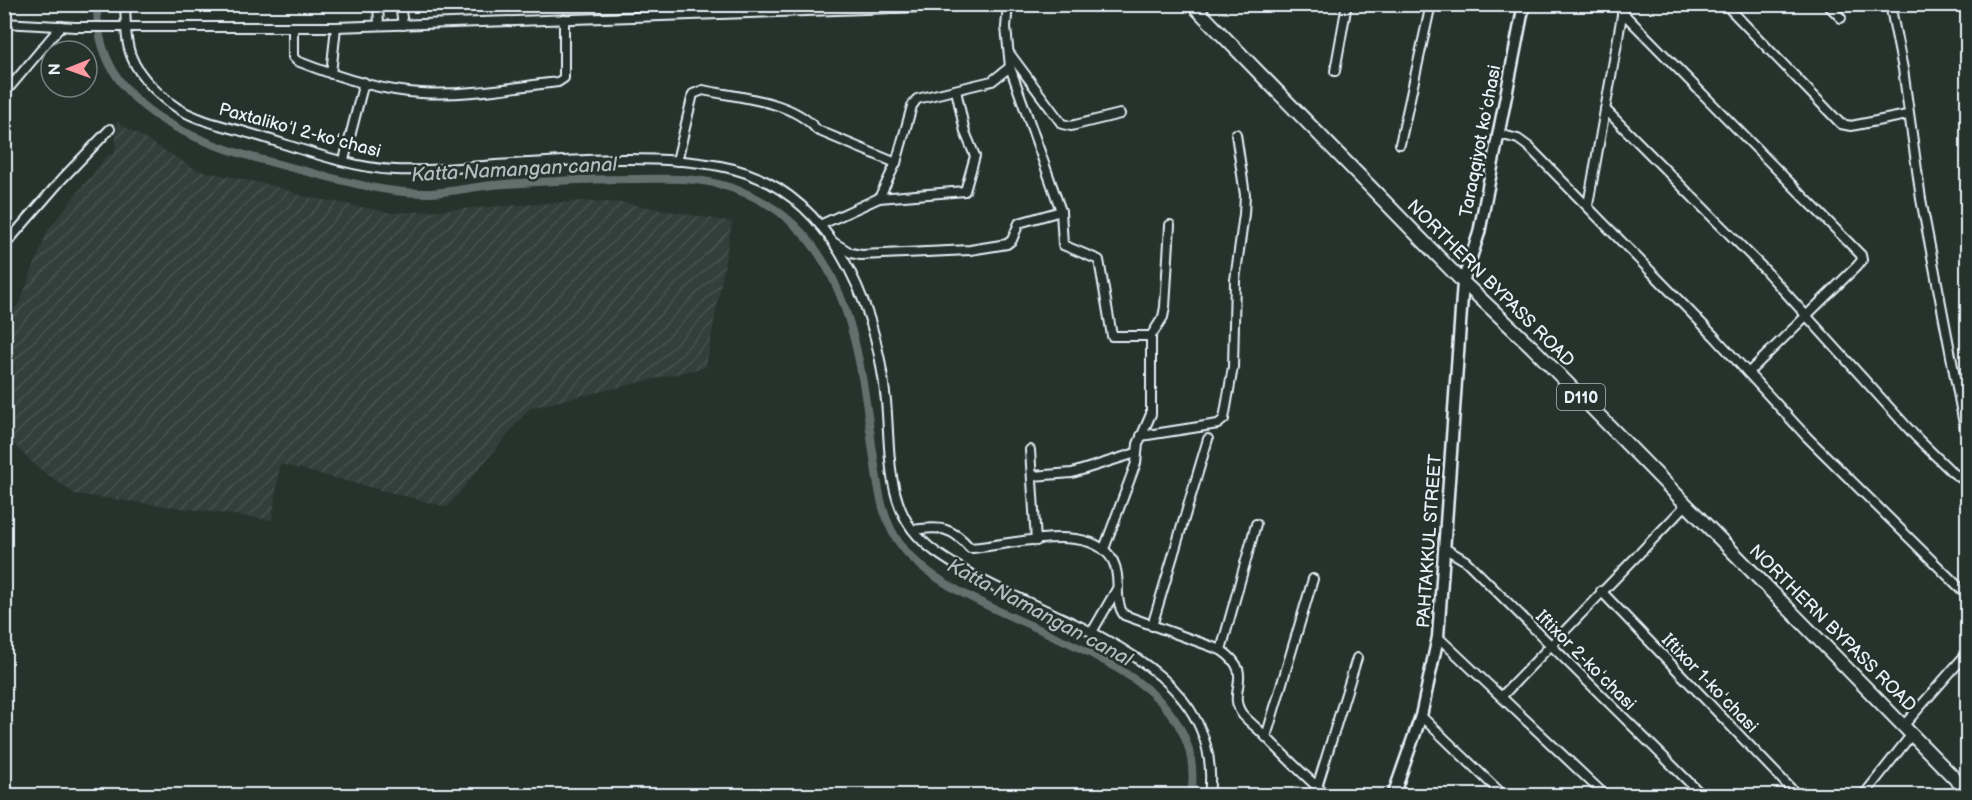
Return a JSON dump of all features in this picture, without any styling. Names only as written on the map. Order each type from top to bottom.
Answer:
[{"type":"main road","name":"NORTHERN BYPASS ROAD","points":[[1192,4],[1463,282],[1532,347],[1968,792]]},
{"type":"street","name":"Paxtalikoʻl 2-koʻchasi","points":[[125,4],[132,59],[156,90],[181,110],[207,121],[344,160],[392,170],[579,161],[677,160],[722,166],[764,178],[786,191],[820,225],[831,241],[851,253],[861,255],[970,250],[1007,244],[1019,223],[1061,211]]},
{"type":"street","points":[[378,4],[378,26]]},
{"type":"street","points":[[400,4],[403,25]]},
{"type":"street","points":[[701,4],[701,14]]},
{"type":"street","points":[[4,23],[75,27],[336,27],[701,14],[782,8],[1012,4]]},
{"type":"street","points":[[1335,70],[1347,4]]},
{"type":"street","points":[[1400,144],[1431,4]]},
{"type":"street","name":"Taraqqiyot koʻchasi","points":[[1463,282],[1479,233],[1524,4]]},
{"type":"street","points":[[1725,4],[1841,124],[1851,126],[1907,115]]},
{"type":"street","points":[[1827,4],[1841,18]]},
{"type":"street","points":[[1890,4],[1902,69],[1907,115],[1968,445]]},
{"type":"street","points":[[1008,5],[1006,27],[1010,67],[1061,211],[1063,245],[1095,257],[1101,265],[1111,335],[1151,336]]},
{"type":"street","points":[[1588,205],[1623,8]]},
{"type":"street","points":[[1623,8],[1858,249],[1861,262],[1748,373]]},
{"type":"street","points":[[293,27],[292,57],[331,74],[420,93],[558,82],[564,78],[564,19]]},
{"type":"street","points":[[4,94],[61,26]]},
{"type":"street","points":[[331,74],[336,27]]},
{"type":"street","points":[[1009,53],[1062,124],[1071,126],[1120,114]]},
{"type":"street","points":[[879,198],[896,163],[912,106],[917,99],[992,81],[1010,67]]},
{"type":"street","points":[[344,160],[364,82]]},
{"type":"street","points":[[677,160],[693,94],[703,90],[782,107],[812,124],[817,130],[896,163]]},
{"type":"street","points":[[820,225],[879,198],[965,191],[975,156],[965,132],[956,90]]},
{"type":"street","points":[[1605,109],[1765,270],[1917,438],[1952,472],[1968,483]]},
{"type":"street","points":[[4,246],[62,179],[110,129]]},
{"type":"street","points":[[1142,436],[1218,424],[1224,419],[1233,367],[1235,280],[1245,214],[1245,195],[1236,134]]},
{"type":"street","points":[[1499,134],[1518,139],[1529,147],[1588,205],[1807,437],[1968,596]]},
{"type":"street","points":[[1104,549],[1136,463],[1136,453],[1151,414],[1151,336],[1163,317],[1170,225]]},
{"type":"street","points":[[831,241],[856,284],[877,341],[894,483],[902,512],[913,530],[946,560],[1015,598],[1092,632],[1138,660],[1179,692],[1200,723],[1209,750],[1212,777],[1209,795]]},
{"type":"street","name":"PAHTAKKUL STREET","points":[[1397,793],[1421,716],[1438,637],[1463,282]]},
{"type":"street","points":[[1152,626],[1208,439]]},
{"type":"street","points":[[1030,450],[1036,541]]},
{"type":"street","points":[[1032,479],[1072,473],[1136,453]]},
{"type":"street","points":[[1502,696],[1686,505]]},
{"type":"street","points":[[1221,650],[1256,524]]},
{"type":"street","points":[[913,530],[927,528],[954,531],[970,548],[1081,539],[1104,549],[1113,561],[1120,605],[1124,615],[1221,650],[1232,657],[1240,671],[1239,707],[1293,767],[1328,795]]},
{"type":"street","name":"Iftixor 2-koʻchasi","points":[[1446,549],[1466,561],[1703,795]]},
{"type":"street","points":[[1266,737],[1313,579]]},
{"type":"street","points":[[1092,632],[1118,587]]},
{"type":"street","name":"Iftixor 1-koʻchasi","points":[[1601,591],[1798,795]]},
{"type":"street","points":[[1438,637],[1606,795]]},
{"type":"street","points":[[1863,795],[1908,729],[1968,652]]},
{"type":"street","points":[[1317,787],[1357,658]]},
{"type":"street","points":[[1421,716],[1504,795]]},
{"type":"shaded area","points":[[117,122],[197,170],[271,185],[303,196],[393,213],[582,201],[625,203],[732,222],[706,367],[530,408],[447,507],[280,464],[272,520],[75,494],[37,467],[5,436],[5,321],[20,302],[48,230],[105,158],[115,152]]},
{"type":"waterway","name":"Katta Namangan canal","points":[[97,4],[102,43],[116,75],[137,101],[165,122],[197,138],[232,151],[349,182],[415,193],[567,180],[699,180],[718,184],[760,200],[792,223],[818,252],[836,286],[850,324],[859,363],[884,512],[903,548],[937,578],[981,603],[1082,649],[1129,675],[1166,707],[1188,746],[1191,796]]}]
